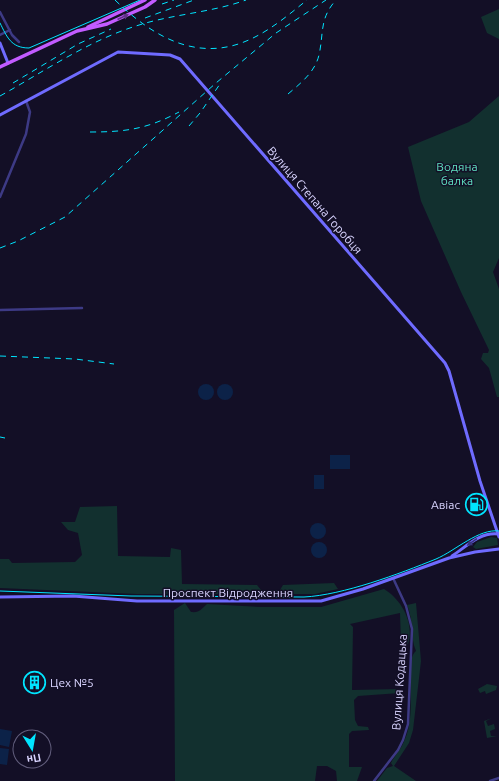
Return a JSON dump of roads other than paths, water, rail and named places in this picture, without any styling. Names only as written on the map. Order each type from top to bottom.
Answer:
[{"type":"main road","points":[[0,67],[145,0]]},
{"type":"main road","points":[[87,27],[107,24],[145,7],[156,0]]},
{"type":"main road","points":[[0,44],[8,63]]},
{"type":"main road","name":"Вулиця Степана Горобця","points":[[0,115],[118,52],[170,55],[180,59],[445,363],[449,371],[493,523],[499,535]]},
{"type":"main road","name":"Проспект Відродження","points":[[449,558],[478,538],[487,535],[499,535]]},
{"type":"main road","name":"Проспект Відродження","points":[[0,597],[73,596],[137,601],[310,601],[331,599],[449,558],[475,552],[499,549]]},
{"type":"street","points":[[0,12],[19,42]]},
{"type":"street","points":[[0,35],[10,30]]},
{"type":"street","points":[[0,197],[26,134],[30,112],[26,100]]},
{"type":"street","points":[[0,310],[82,308]]},
{"type":"street","points":[[493,523],[499,522]]},
{"type":"street","points":[[495,528],[499,526]]},
{"type":"street","name":"Вулиця Кодацька","points":[[374,781],[398,750],[408,724],[412,629],[406,606],[393,578]]},
{"type":"street","points":[[490,781],[499,778]]},
{"type":"water","points":[[203,384],[209,384],[214,389],[212,398],[209,400],[203,400],[198,395],[198,389]]},
{"type":"water","points":[[222,384],[228,384],[233,389],[231,398],[228,400],[222,400],[217,395],[217,389]]},
{"type":"water","points":[[330,455],[350,455],[350,469],[330,469]]},
{"type":"water","points":[[314,475],[324,475],[324,489],[314,489]]},
{"type":"water","points":[[318,523],[325,528],[326,531],[321,538],[318,539],[311,534],[310,531],[315,524]]},
{"type":"water","points":[[319,542],[326,547],[327,550],[322,557],[319,558],[312,553],[311,550],[316,543]]},
{"type":"water","points":[[0,729],[12,731],[9,747],[0,745]]},
{"type":"water","points":[[0,748],[9,749],[7,765],[0,764]]},
{"type":"tram line","points":[[0,23],[10,41],[23,48],[29,48],[140,0]]},
{"type":"tram line","points":[[0,591],[131,596],[304,597],[336,592],[371,583],[436,559],[475,536],[491,531],[499,531]]},
{"type":"railway","points":[[115,0],[130,14],[162,36],[197,48],[216,48],[235,45],[255,37],[275,25],[307,0]]},
{"type":"railway","points":[[162,4],[174,0]]},
{"type":"railway","points":[[145,18],[194,0]]},
{"type":"railway","points":[[0,96],[83,48],[118,32],[150,22],[219,8],[246,0]]},
{"type":"railway","points":[[0,248],[18,241],[65,217],[216,83],[276,33],[326,0]]},
{"type":"railway","points":[[288,94],[307,77],[314,67],[319,55],[324,20],[336,0]]},
{"type":"railway","points":[[13,83],[78,44],[111,29]]},
{"type":"railway","points":[[189,126],[220,84]]},
{"type":"railway","points":[[90,132],[126,130],[146,126],[179,112]]},
{"type":"railway","points":[[0,356],[75,359],[114,364]]},
{"type":"railway","points":[[0,437],[5,438]]},
{"type":"place","name":"Авіас","points":[[476,504]]},
{"type":"place","name":"Цех №5","points":[[35,682]]},
{"type":"park label","name":"Водяна балка","points":[[457,173]]}]
